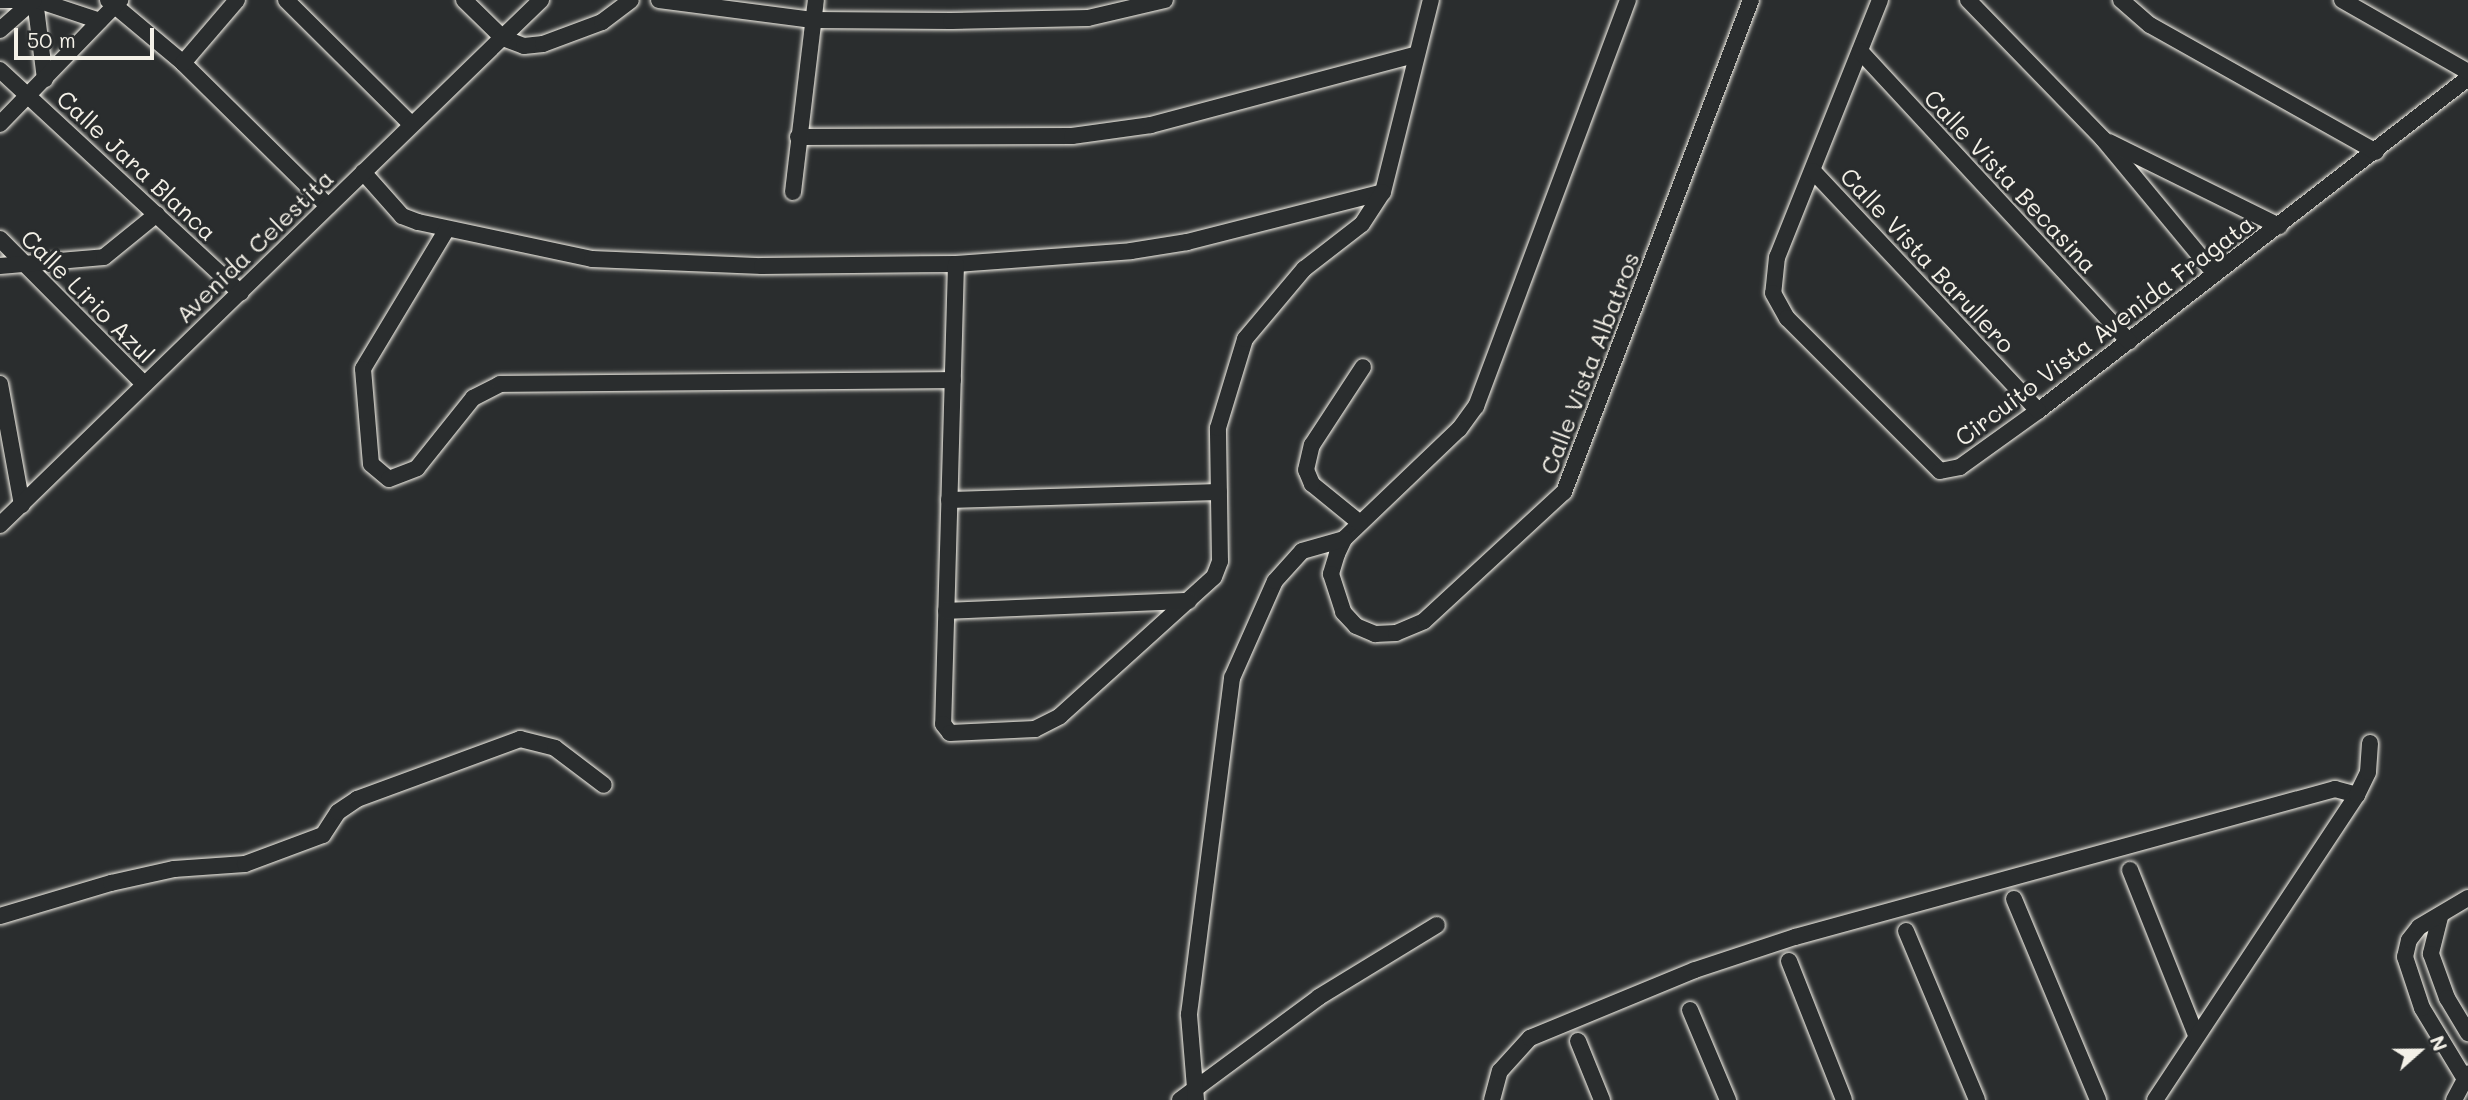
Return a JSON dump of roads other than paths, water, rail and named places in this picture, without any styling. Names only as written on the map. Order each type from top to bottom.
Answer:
[{"type":"street","points":[[0,0],[24,0]]},
{"type":"street","points":[[35,0],[100,21]]},
{"type":"street","points":[[0,30],[35,0]]},
{"type":"street","points":[[35,0],[45,79]]},
{"type":"street","points":[[183,62],[237,0]]},
{"type":"street","points":[[286,0],[411,124]]},
{"type":"street","points":[[464,0],[503,38],[524,46],[544,44],[602,22],[631,0]]},
{"type":"street","name":"Avenida Celestita","points":[[0,525],[541,0]]},
{"type":"street","points":[[659,0],[813,20],[1088,18],[1166,0]]},
{"type":"street","points":[[793,192],[817,0]]},
{"type":"street","points":[[956,264],[943,724],[950,733],[1048,724],[1214,577],[1220,561],[1218,428],[1245,339],[1304,269],[1362,224],[1383,192],[1414,55],[1431,0]]},
{"type":"street","name":"Calle Vista Albatros","points":[[1628,0],[1476,406],[1459,429],[1344,539],[1331,574],[1343,612],[1356,626],[1375,634],[1396,633],[1424,621],[1564,492],[1751,0]]},
{"type":"street","name":"Circuito Vista Avenida Fragata","points":[[1880,0],[1772,278],[1773,293],[1787,318],[1940,471],[1959,467],[2038,411],[2376,152],[2468,78]]},
{"type":"street","points":[[1968,0],[2103,139],[2215,274]]},
{"type":"street","points":[[2121,0],[2150,25],[2376,152]]},
{"type":"street","points":[[2342,0],[2468,72]]},
{"type":"street","points":[[0,124],[100,21],[114,2],[183,62],[328,206]]},
{"type":"street","name":"Calle Vista Becasina","points":[[1860,51],[2129,342]]},
{"type":"street","points":[[798,137],[1085,134],[1151,125],[1414,55]]},
{"type":"street","name":"Calle Jara Blanca","points":[[0,70],[241,293]]},
{"type":"street","points":[[2103,139],[2279,226]]},
{"type":"street","name":"Calle Vista Barullero","points":[[1813,171],[2038,411]]},
{"type":"street","points":[[363,172],[402,216],[447,229],[592,259],[762,266],[956,264],[1176,244],[1383,192]]},
{"type":"street","points":[[0,266],[104,257],[157,214]]},
{"type":"street","points":[[447,229],[363,369],[370,464],[389,479],[417,468],[473,398],[500,384],[953,380]]},
{"type":"street","name":"Calle Lirio Azul","points":[[0,239],[144,384]]},
{"type":"street","points":[[1360,523],[1312,484],[1306,470],[1312,445],[1363,368]]},
{"type":"street","points":[[0,384],[22,505]]},
{"type":"street","points":[[949,500],[1219,492]]},
{"type":"street","points":[[1197,1094],[1189,1014],[1232,678],[1275,581],[1302,551],[1344,539]]},
{"type":"street","points":[[946,611],[1189,601]]},
{"type":"street","points":[[0,916],[111,883],[174,869],[245,864],[323,835],[338,812],[357,799],[520,739],[555,748],[604,785]]},
{"type":"street","points":[[2155,1100],[2357,795],[2368,772],[2370,743]]},
{"type":"street","points":[[1492,1100],[1500,1071],[1530,1038],[1695,970],[1795,937],[2335,789],[2357,795]]},
{"type":"street","points":[[2130,870],[2196,1035]]},
{"type":"street","points":[[2454,1100],[2467,1077],[2422,1008],[2405,957],[2409,940],[2420,927],[2468,898]]},
{"type":"street","points":[[2014,899],[2098,1100]]},
{"type":"street","points":[[2440,917],[2431,954],[2447,998],[2468,1033]]},
{"type":"street","points":[[1180,1100],[1197,1094],[1319,997],[1437,925]]},
{"type":"street","points":[[1906,931],[1977,1100]]},
{"type":"street","points":[[1789,961],[1844,1100]]},
{"type":"street","points":[[1690,1010],[1728,1100]]},
{"type":"street","points":[[1578,1041],[1602,1100]]}]
